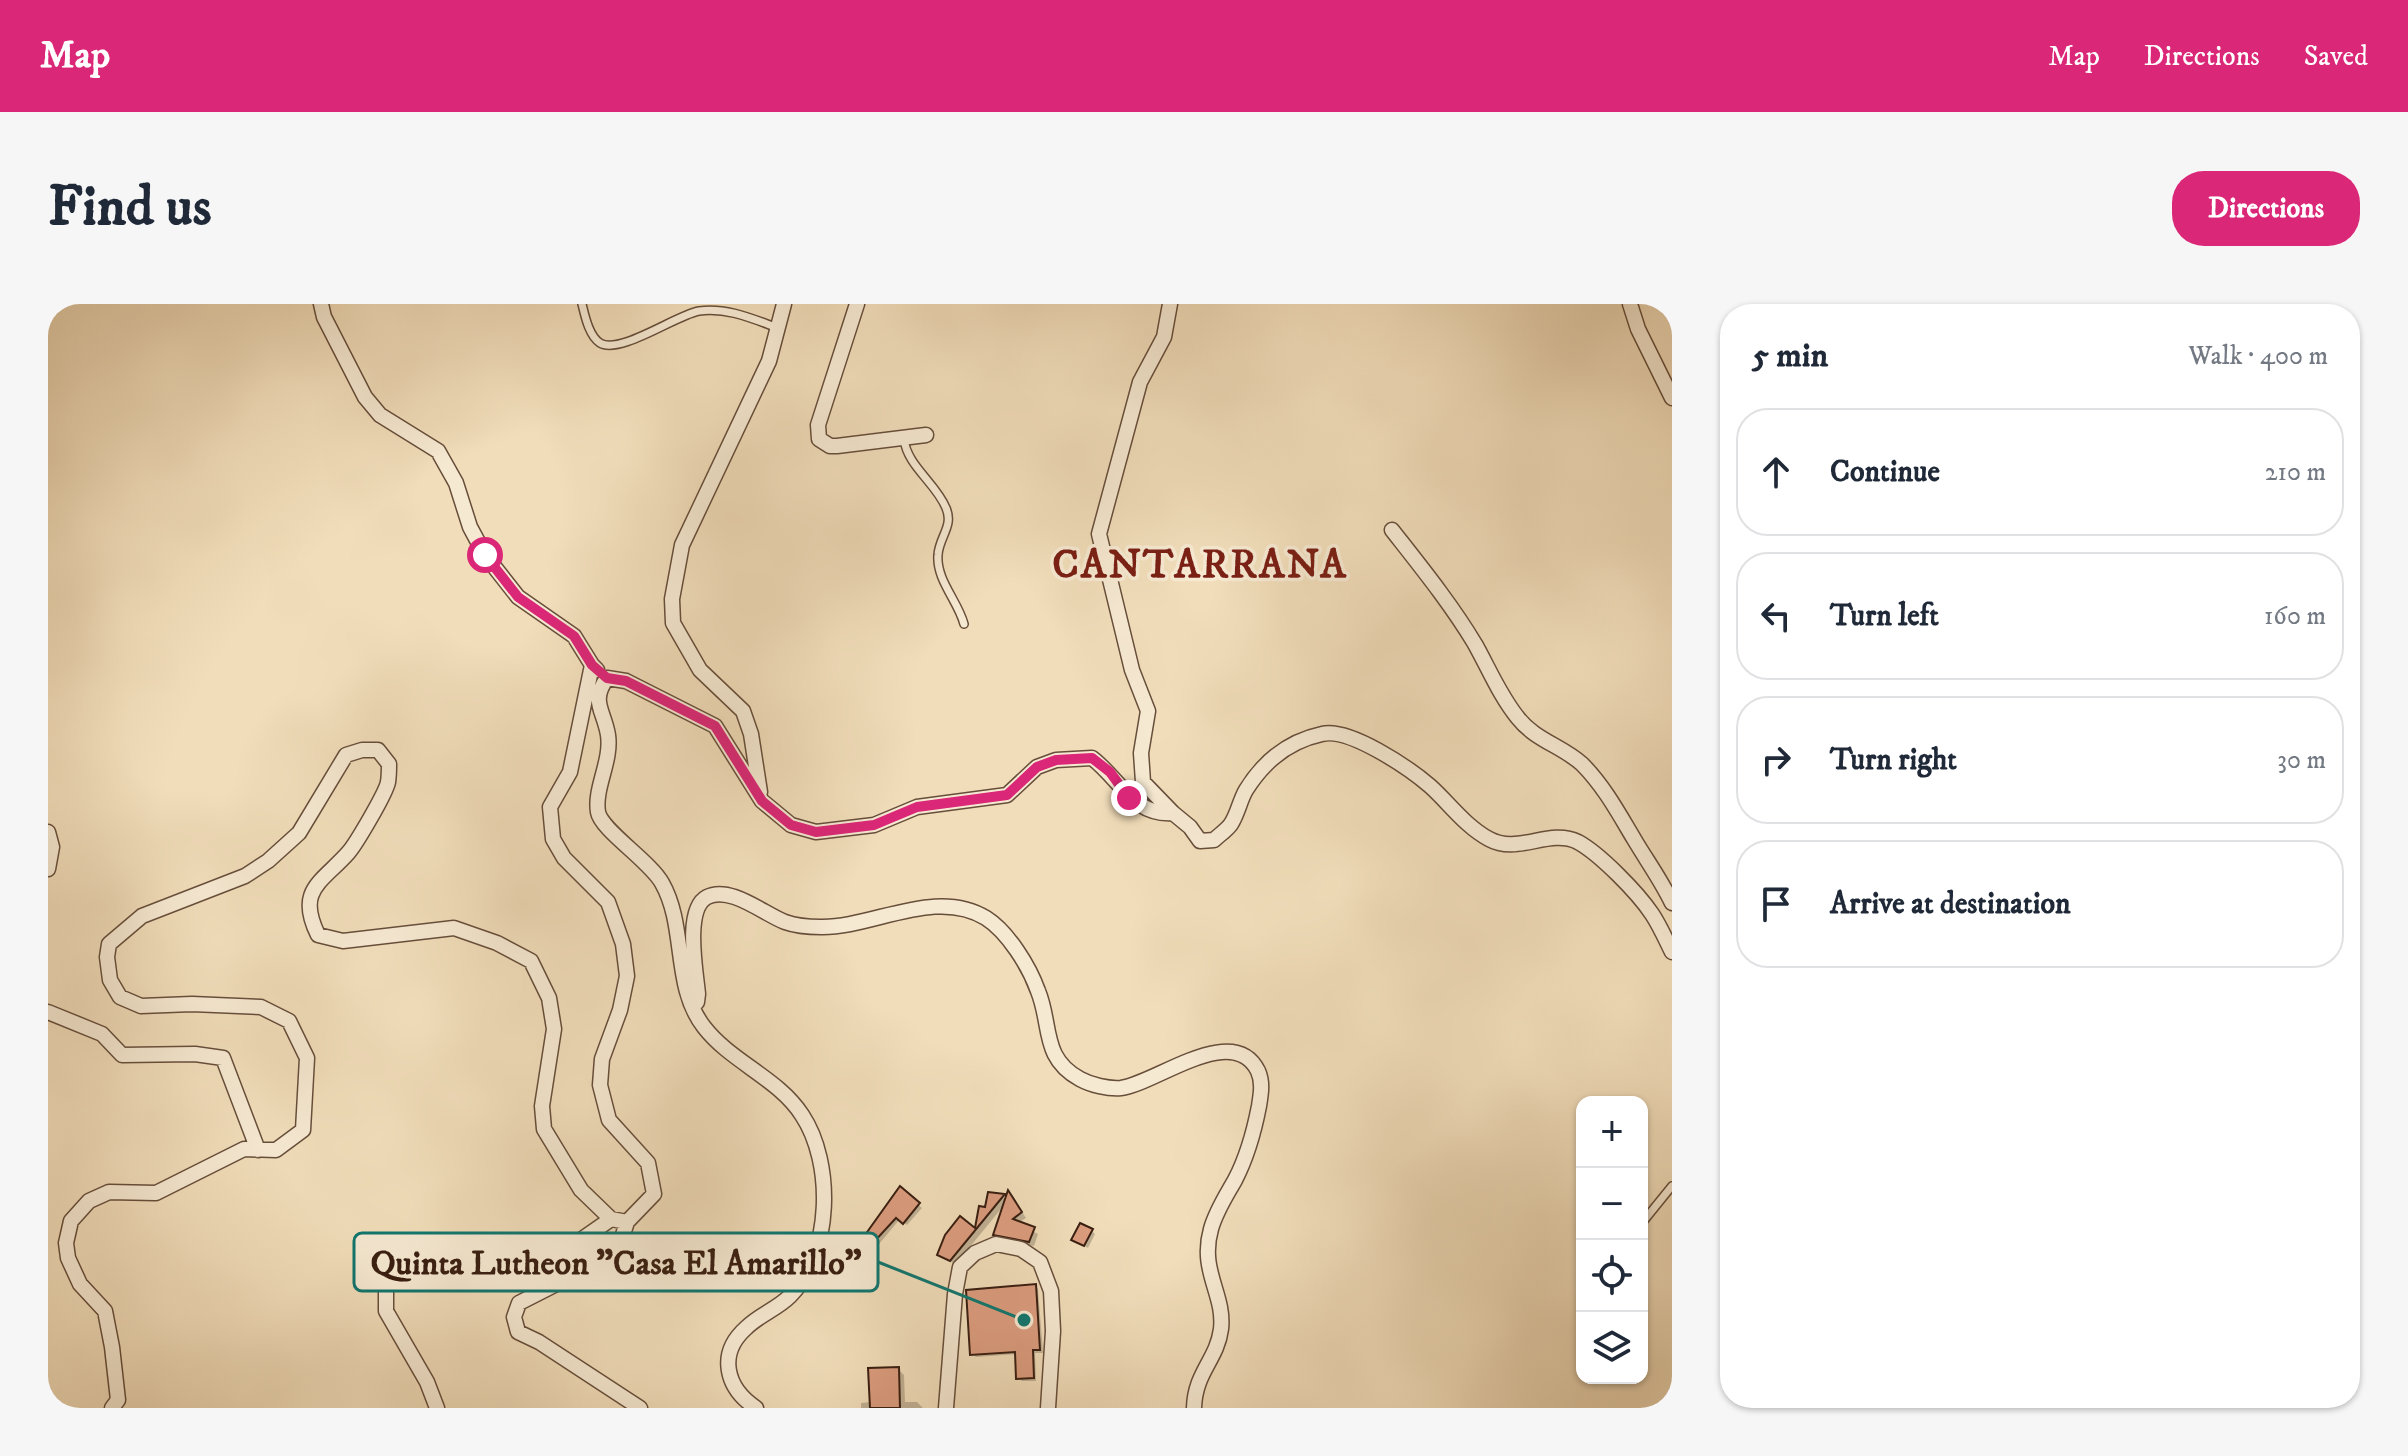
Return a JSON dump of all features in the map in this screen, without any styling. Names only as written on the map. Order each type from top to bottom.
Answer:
[{"type":"street","points":[[321,304],[324,317],[365,397],[380,415],[438,451],[456,483],[470,527],[485,555],[518,597],[574,636],[592,665],[607,678],[626,681],[715,726],[762,801],[791,825],[816,832],[874,825],[917,807],[1007,795],[1037,767],[1056,760],[1092,758],[1110,772],[1129,798],[1156,814],[1173,813]]},
{"type":"street","points":[[762,801],[751,734],[743,711],[700,670],[673,623],[672,599],[682,545],[769,361],[784,304]]},
{"type":"street","points":[[857,304],[818,425],[819,439],[830,446],[837,446],[926,435]]},
{"type":"street","points":[[1170,304],[1164,337],[1140,382],[1099,534],[1132,670],[1148,711],[1141,753],[1143,782],[1190,827],[1200,841],[1214,840],[1231,825],[1245,792],[1264,764],[1294,743],[1326,732],[1350,738],[1394,761],[1428,785],[1466,822],[1489,839],[1505,845],[1549,838],[1564,838],[1579,843],[1652,914],[1672,952]]},
{"type":"street","points":[[1630,304],[1638,329],[1672,398]]},
{"type":"street","points":[[1392,530],[1465,630],[1518,719],[1530,731],[1581,764],[1608,796],[1672,903]]},
{"type":"street","points":[[592,665],[570,772],[550,807],[553,839],[564,858],[608,902],[623,944],[627,976],[620,1010],[602,1059],[600,1085],[609,1120],[648,1163],[654,1194],[627,1222],[616,1257],[519,1303],[514,1317],[518,1332],[539,1342],[640,1408]]},
{"type":"street","points":[[607,678],[599,690],[599,708],[608,735],[606,772],[598,792],[598,814],[650,866],[662,883],[672,908],[692,1006],[704,1027],[720,1045],[783,1093],[802,1115],[821,1154],[826,1210],[810,1265],[791,1295],[745,1328],[732,1345],[728,1369],[734,1387],[756,1408]]},
{"type":"street","points":[[112,1408],[118,1400],[105,1311],[80,1284],[68,1258],[66,1243],[71,1221],[89,1201],[109,1192],[156,1193],[244,1149],[276,1150],[303,1130],[307,1058],[289,1021],[261,1007],[192,1004],[141,1006],[120,997],[110,980],[109,944],[142,916],[245,876],[268,861],[299,833],[346,755],[362,750],[378,750],[389,764],[388,785],[350,851],[321,877],[310,898],[308,915],[318,935],[343,941],[454,928],[497,943],[531,961],[549,998],[554,1029],[542,1106],[544,1129],[581,1190],[611,1219],[627,1222]]},
{"type":"street","points":[[48,832],[52,847],[48,869]]},
{"type":"street","points":[[692,1006],[697,1002],[698,994],[694,917],[700,902],[708,896],[723,893],[788,923],[820,927],[854,924],[921,908],[950,908],[968,910],[986,918],[1002,932],[1038,989],[1045,1029],[1054,1054],[1066,1070],[1082,1080],[1119,1088],[1213,1053],[1240,1054],[1252,1061],[1262,1088],[1248,1151],[1211,1229],[1208,1264],[1221,1327],[1215,1351],[1199,1377],[1194,1408]]},
{"type":"street","points":[[48,1012],[102,1034],[122,1055],[195,1054],[223,1058],[258,1150]]},
{"type":"street","points":[[437,1408],[427,1382],[386,1311],[386,1287],[426,1254],[468,1244],[528,1259],[578,1242],[611,1219]]},
{"type":"street","points":[[946,1408],[960,1267],[975,1253],[996,1244],[1021,1249],[1040,1262],[1051,1291],[1053,1331],[1048,1408]]},
{"type":"lane","points":[[582,304],[593,335],[610,346],[699,311],[733,313],[778,328]]},
{"type":"lane","points":[[904,439],[908,455],[947,511],[948,527],[940,543],[938,563],[940,574],[960,610],[964,624]]},
{"type":"lane","points":[[1648,1216],[1672,1186]]},
{"type":"building","points":[[900,1186],[920,1203],[903,1224],[896,1218],[874,1242],[865,1235]]},
{"type":"building","points":[[1008,1190],[1022,1212],[1013,1219],[1035,1227],[1029,1242],[993,1235]]},
{"type":"building","points":[[988,1192],[1005,1194],[950,1261],[937,1255],[945,1235],[960,1216],[975,1228],[979,1206],[985,1207]]},
{"type":"building","points":[[1080,1223],[1093,1229],[1084,1246],[1071,1240]]},
{"type":"building","points":[[1036,1284],[1040,1350],[1033,1350],[1034,1378],[1016,1379],[1015,1352],[970,1355],[966,1290]]},
{"type":"building","points":[[899,1367],[900,1408],[870,1408],[868,1368]]},
{"type":"place","name":"Quinta Lutheon \"Casa El Amarillo\"","points":[[1024,1320]]},
{"type":"district","name":"CANTARRANA","points":[[1200,566]]},
{"type":"route","points":[[485,555],[518,597],[574,636],[592,665],[607,678],[626,681],[715,726],[762,801],[791,825],[816,832],[874,825],[917,807],[1007,795],[1037,767],[1056,760],[1092,758],[1110,772],[1129,798]]}]
